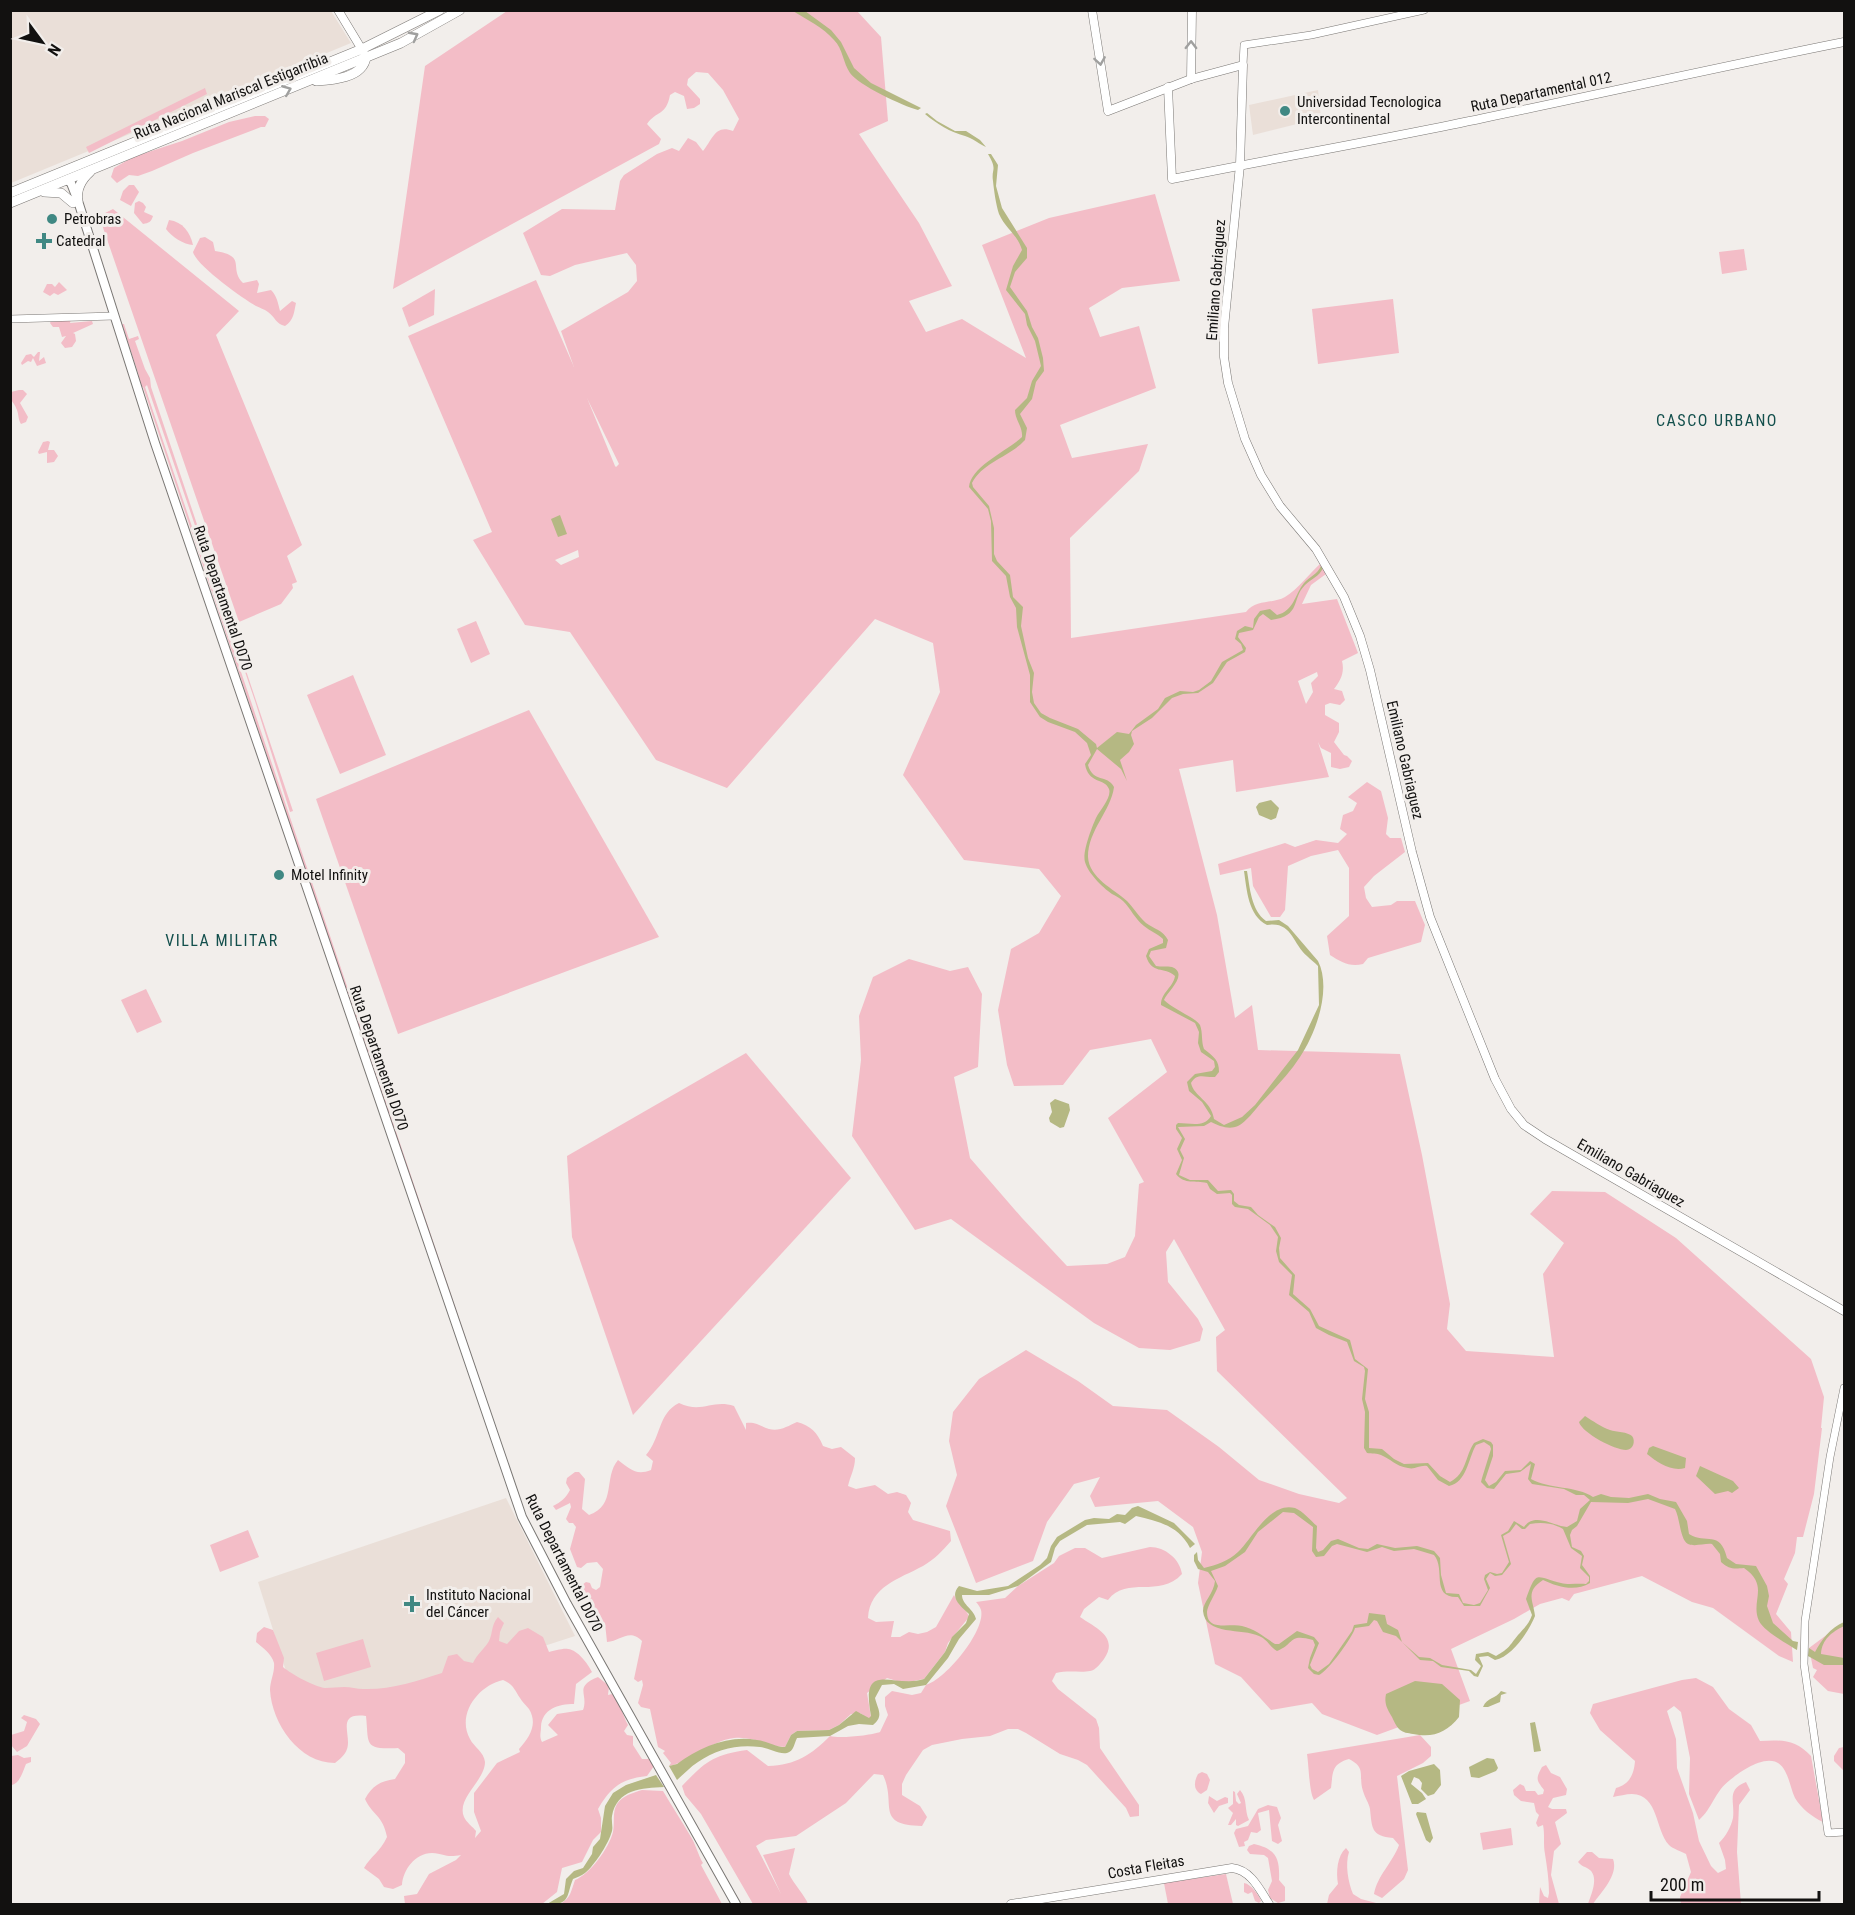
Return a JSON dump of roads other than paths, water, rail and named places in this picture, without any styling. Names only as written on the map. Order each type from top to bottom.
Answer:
[{"type":"highway","name":"Ruta Nacional Mariscal Estigarribia","points":[[10,203],[305,82],[364,53],[440,10]]},
{"type":"highway","name":"Ruta Nacional Mariscal Estigarribia","points":[[11,193],[364,53],[401,43],[460,10]]},
{"type":"highway","points":[[11,193],[23,192],[55,178],[68,180],[75,171],[125,150],[139,141]]},
{"type":"highway","points":[[77,203],[80,183],[97,167]]},
{"type":"highway","points":[[36,192],[56,192],[77,203]]},
{"type":"main road","points":[[338,10],[364,53]]},
{"type":"main road","points":[[1092,10],[1108,111],[1191,79],[1243,65]]},
{"type":"main road","points":[[1191,79],[1192,10]]},
{"type":"main road","name":"Ruta Departamental 012","points":[[1168,87],[1172,179],[1367,142],[1672,79],[1763,57],[1845,42]]},
{"type":"main road","name":"Emiliano Gabriaguez","points":[[1243,65],[1240,165],[1224,328],[1224,357],[1228,383],[1245,439],[1261,475],[1280,506],[1316,549],[1344,597],[1360,636],[1372,676],[1412,852],[1430,917],[1500,1089],[1511,1109],[1524,1125],[1545,1139],[1845,1311]]},
{"type":"main road","name":"Ruta Departamental D070","points":[[68,180],[71,183],[110,309],[522,1517],[567,1604],[736,1905]]},
{"type":"main road","name":"Costa Fleitas","points":[[1011,1905],[1232,1868],[1243,1870],[1250,1876],[1269,1905]]},
{"type":"street","name":"Emiliano Gabriaguez","points":[[1243,65],[1244,45],[1311,35],[1424,10]]},
{"type":"street","points":[[10,319],[113,315]]},
{"type":"street","points":[[1845,1388],[1830,1456],[1805,1621],[1804,1642],[1804,1664],[1828,1833],[1845,1832]]},
{"type":"place","name":"Universidad Tecnologica Intercontinental","points":[[1285,111]]},
{"type":"place","name":"Petrobras","points":[[52,219]]},
{"type":"place","name":"Catedral","points":[[44,241]]},
{"type":"place","name":"Motel Infinity","points":[[279,875]]},
{"type":"place","name":"Instituto Nacional del Cáncer","points":[[412,1604]]},
{"type":"district","name":"CASCO URBANO","points":[[1717,420]]},
{"type":"district","name":"VILLA MILITAR","points":[[222,940]]}]
